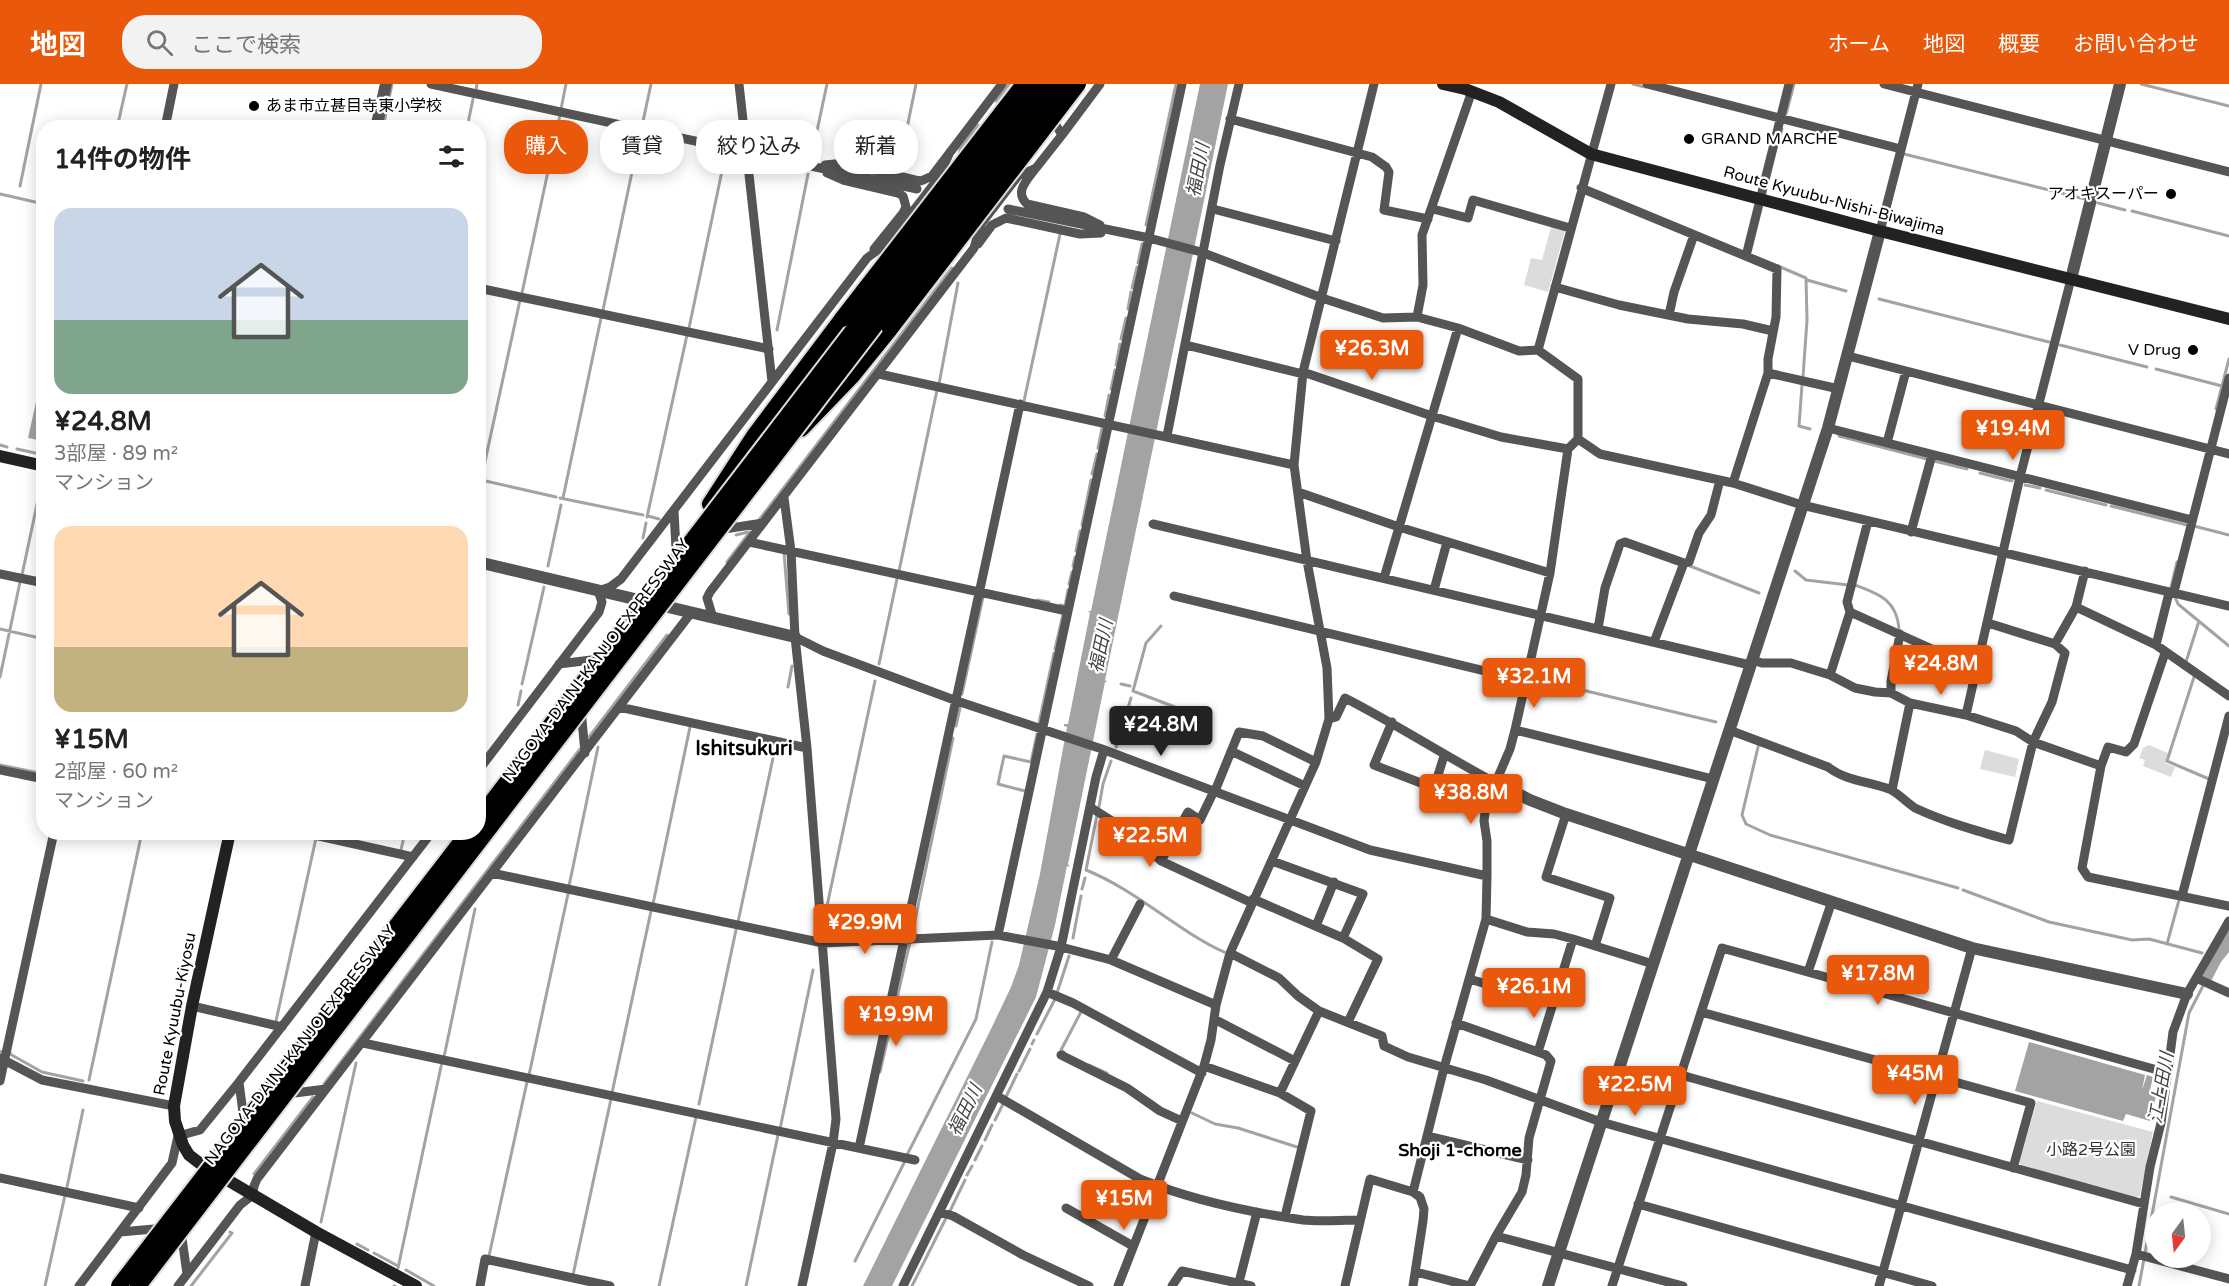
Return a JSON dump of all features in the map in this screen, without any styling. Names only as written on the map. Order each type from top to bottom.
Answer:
[{"type":"highway","points":[[710,504],[754,436],[1024,84]]},
{"type":"highway","name":"NAGOYA-DAINI-KANJO EXPRESSWAY","points":[[486,810],[1042,84]]},
{"type":"highway","name":"NAGOYA-DAINI-KANJO EXPRESSWAY","points":[[486,832],[1060,84]]},
{"type":"highway","points":[[738,469],[797,432],[852,376],[1078,84]]},
{"type":"highway","name":"NAGOYA-DAINI-KANJO EXPRESSWAY","points":[[119,1286],[463,840]]},
{"type":"highway","name":"NAGOYA-DAINI-KANJO EXPRESSWAY","points":[[138,1286],[480,840]]},
{"type":"highway","points":[[129,1286],[133,1257]]},
{"type":"main road","name":"Route Kyuubu-Nishi-Biwajima","points":[[1443,84],[1499,102],[1591,154],[1880,231],[2229,319]]},
{"type":"main road","points":[[0,456],[36,463]]},
{"type":"main road","name":"Route Kyuubu-Kiyosu","points":[[228,840],[192,1006],[174,1106],[178,1136],[189,1155],[202,1165],[316,1232],[416,1286]]},
{"type":"street","points":[[167,120],[174,84]]},
{"type":"street","points":[[378,120],[386,84]]},
{"type":"street","points":[[431,84],[696,141]]},
{"type":"street","points":[[739,84],[743,120]]},
{"type":"street","points":[[822,165],[844,164],[921,181],[932,176],[1002,84]]},
{"type":"street","points":[[1032,84],[1062,135]]},
{"type":"street","points":[[1100,84],[1022,186],[1021,193],[1027,204],[1084,217],[1112,232]]},
{"type":"street","points":[[998,935],[1182,84]]},
{"type":"street","points":[[1166,436],[1186,345],[1220,165],[1239,84]]},
{"type":"street","points":[[1118,1286],[1203,1070],[1216,1005],[1230,953],[1316,762],[1329,719],[1327,668],[1307,561],[1294,465],[1303,373],[1374,84]]},
{"type":"street","points":[[1538,350],[1611,84]]},
{"type":"street","points":[[1647,84],[1901,149]]},
{"type":"street","points":[[1746,256],[1790,84]]},
{"type":"street","points":[[1884,84],[1917,88],[2229,172]]},
{"type":"street","points":[[1966,716],[1989,623],[2020,477],[2120,84]]},
{"type":"street","points":[[1548,1286],[1828,428],[1917,88]]},
{"type":"street","points":[[1417,317],[1423,285],[1422,235],[1472,92]]},
{"type":"street","points":[[979,114],[1008,115]]},
{"type":"street","points":[[1230,119],[1372,157],[1389,172],[1384,210],[1428,219]]},
{"type":"street","points":[[867,258],[891,240],[937,180],[950,152]]},
{"type":"street","points":[[822,168],[917,189]]},
{"type":"street","points":[[974,248],[981,224],[1018,176],[1036,168]]},
{"type":"street","points":[[598,591],[621,579],[906,207],[903,196],[898,193],[843,180],[822,171]]},
{"type":"street","points":[[749,174],[772,382]]},
{"type":"street","points":[[1581,188],[1777,269],[1776,317],[1768,359],[1768,373],[1733,483]]},
{"type":"street","points":[[1433,208],[1468,218],[1473,200],[1570,228]]},
{"type":"street","points":[[1008,209],[1149,238],[1202,252],[1322,298],[1383,318],[1417,317],[1458,328],[1519,351],[1538,350],[1578,380],[1578,439],[1568,449],[1550,573],[1541,615],[1510,749],[1486,806],[1484,821],[1487,841],[1486,919],[1456,1023],[1413,1192]]},
{"type":"street","points":[[1217,210],[1336,241]]},
{"type":"street","points":[[713,618],[707,598],[992,225],[1006,218],[1080,234],[1112,232]]},
{"type":"street","points":[[1669,315],[1674,291],[1694,235]]},
{"type":"street","points":[[1555,287],[1619,305],[1669,315],[1743,324],[1773,331]]},
{"type":"street","points":[[486,290],[769,349]]},
{"type":"street","points":[[1384,578],[1458,328]]},
{"type":"street","points":[[1186,345],[1303,373],[1432,416],[1501,436],[1568,449]]},
{"type":"street","points":[[1848,356],[2229,454]]},
{"type":"street","points":[[1887,443],[1906,371]]},
{"type":"street","points":[[1768,373],[1839,389]]},
{"type":"street","points":[[879,374],[1294,465]]},
{"type":"street","points":[[2156,645],[2229,378]]},
{"type":"street","points":[[859,1149],[1020,404]]},
{"type":"street","points":[[1828,428],[2192,520]]},
{"type":"street","points":[[1578,439],[1600,454],[1733,483],[1802,505],[2229,606]]},
{"type":"street","points":[[1911,532],[1932,455]]},
{"type":"street","points":[[1654,642],[1684,564],[1689,562],[1699,533],[1711,515],[1720,480]]},
{"type":"street","points":[[1298,492],[1399,527],[1550,573]]},
{"type":"street","points":[[784,498],[791,551],[795,637],[807,748],[836,1119],[833,1143],[802,1286]]},
{"type":"street","points":[[674,511],[676,549]]},
{"type":"street","points":[[1830,675],[1850,612],[1847,602],[1868,521]]},
{"type":"street","points":[[687,534],[763,523]]},
{"type":"street","points":[[1153,524],[1654,642],[1751,663],[1791,663],[1830,675],[1855,688],[1891,693],[1910,704],[1966,716],[2016,731],[2033,742],[2101,766]]},
{"type":"street","points":[[749,542],[1067,610]]},
{"type":"street","points":[[1434,590],[1447,542]]},
{"type":"street","points":[[1598,629],[1605,588],[1620,544],[1625,542],[1684,564]]},
{"type":"street","points":[[486,564],[795,637],[823,651],[957,701],[1102,749],[1370,850],[1487,876]]},
{"type":"street","points":[[2055,644],[2076,607],[2085,571]]},
{"type":"street","points":[[0,574],[36,582]]},
{"type":"street","points":[[486,760],[599,612],[602,602],[598,591]]},
{"type":"street","points":[[1174,596],[1526,681]]},
{"type":"street","points":[[2076,607],[2156,645],[2229,696]]},
{"type":"street","points":[[177,1286],[240,1205],[254,1195],[257,1179],[691,612]]},
{"type":"street","points":[[1850,612],[1943,654],[1979,664]]},
{"type":"street","points":[[1729,730],[1828,767],[1839,775],[1892,790],[1900,799],[1944,820],[2009,840],[2033,742],[2052,702],[2065,653],[2055,644],[1989,623]]},
{"type":"street","points":[[1891,693],[1891,681],[1900,634]]},
{"type":"street","points":[[2166,653],[2134,744],[2126,752],[2108,747],[2101,766],[2082,868],[2088,877],[2229,906]]},
{"type":"street","points":[[559,664],[591,660]]},
{"type":"street","points":[[578,677],[585,753]]},
{"type":"street","points":[[1329,719],[1336,717],[1345,698],[1392,722],[1444,756],[1530,800],[1566,814],[1972,948],[2187,994]]},
{"type":"street","points":[[1892,790],[1910,704]]},
{"type":"street","points":[[619,707],[807,748]]},
{"type":"street","points":[[2182,896],[2229,716]]},
{"type":"street","points":[[1392,722],[1374,765],[1434,788],[1444,756]]},
{"type":"street","points":[[1515,730],[1713,779]]},
{"type":"street","points":[[1161,861],[1188,812],[1200,820],[1239,732],[1263,736],[1316,762]]},
{"type":"street","points":[[903,1286],[1047,992],[1102,749]]},
{"type":"street","points":[[1231,751],[1305,786]]},
{"type":"street","points":[[0,770],[36,777]]},
{"type":"street","points":[[1090,807],[1131,833],[1161,861],[1343,938],[1378,959],[1348,1022]]},
{"type":"street","points":[[1566,814],[1546,878],[1610,898],[1595,946]]},
{"type":"street","points":[[0,1081],[2,1059],[52,840]]},
{"type":"street","points":[[337,840],[413,857]]},
{"type":"street","points":[[79,1286],[172,1163],[178,1136],[200,1130],[426,840]]},
{"type":"street","points":[[1272,861],[1363,894],[1343,938]]},
{"type":"street","points":[[492,873],[823,943],[998,935],[1017,937],[1111,960],[1216,1005]]},
{"type":"street","points":[[1316,927],[1334,882]]},
{"type":"street","points":[[1808,972],[1832,901]]},
{"type":"street","points":[[1111,960],[1140,904]]},
{"type":"street","points":[[1486,919],[1527,932],[1554,934],[1574,939],[1653,964]]},
{"type":"street","points":[[2127,1286],[2139,1255],[2144,1204],[2161,1123],[2174,1032],[2187,994],[2198,979],[2229,921]]},
{"type":"street","points":[[1538,1052],[1574,939]]},
{"type":"street","points":[[1612,1286],[1722,948],[2168,1073]]},
{"type":"street","points":[[1879,1286],[1972,948]]},
{"type":"street","points":[[1230,953],[1279,978],[1319,1011],[1383,1036],[1384,1046],[1408,1057],[1540,1099],[1601,1122],[2132,1270]]},
{"type":"street","points":[[1469,979],[1553,1003]]},
{"type":"street","points":[[2198,979],[2229,993]]},
{"type":"street","points":[[1047,992],[1203,1070],[1280,1093],[1311,1111],[1285,1216]]},
{"type":"street","points":[[192,1006],[282,1027]]},
{"type":"street","points":[[1280,1093],[1319,1011]]},
{"type":"street","points":[[1701,1012],[2031,1103],[2013,1168]]},
{"type":"street","points":[[1214,1020],[1295,1061]]},
{"type":"street","points":[[1416,1272],[1470,1286],[1522,1192],[1528,1160],[1529,1138],[1551,1061],[1546,1055],[1456,1023]]},
{"type":"street","points":[[363,1043],[915,1160]]},
{"type":"street","points":[[1061,1054],[1127,1088],[1160,1111],[1182,1121]]},
{"type":"street","points":[[2,1059],[42,1080],[174,1106]]},
{"type":"street","points":[[1681,1075],[2144,1204]]},
{"type":"street","points":[[239,1082],[243,1113]]},
{"type":"street","points":[[255,1098],[326,1089]]},
{"type":"street","points":[[997,1096],[1156,1186],[1218,1204],[1257,1212],[1305,1220],[1359,1220]]},
{"type":"street","points":[[1427,1136],[1528,1160]]},
{"type":"street","points":[[0,1178],[139,1208]]},
{"type":"street","points":[[1345,1286],[1370,1179],[1413,1192],[1420,1197],[1424,1209],[1413,1286]]},
{"type":"street","points":[[177,1199],[187,1274]]},
{"type":"street","points":[[1638,1204],[1932,1286]]},
{"type":"street","points":[[1066,1208],[1133,1246]]},
{"type":"street","points":[[939,1212],[953,1216],[1023,1255],[1089,1286]]},
{"type":"street","points":[[1238,1285],[1257,1212]]},
{"type":"street","points":[[120,1232],[154,1229]]},
{"type":"street","points":[[305,1286],[316,1232]]},
{"type":"street","points":[[1496,1236],[1683,1286]]},
{"type":"street","points":[[2139,1255],[2229,1279]]},
{"type":"street","points":[[480,1286],[486,1259],[610,1286]]},
{"type":"street","points":[[1172,1286],[1182,1271],[1251,1286]]},
{"type":"green space","points":[[1551,227],[1565,231],[1548,292],[1524,285],[1531,258],[1542,260]]},
{"type":"green space","points":[[2149,745],[2168,753],[2165,763],[2175,767],[2171,777],[2143,766],[2145,760],[2139,758],[2143,748]]},
{"type":"green space","points":[[1985,750],[2019,759],[2015,777],[1980,769]]},
{"type":"green space","name":"小路2号公園","points":[[2037,1101],[2153,1132],[2140,1196],[2136,1198],[2022,1166],[2019,1162]]},
{"type":"water","name":"福田川","points":[[1200,84],[1228,84],[1105,680],[1107,682],[1105,682],[1068,864],[1070,867],[1067,866],[1055,925],[1036,997],[892,1286],[863,1286],[991,1029],[1019,965],[1040,874],[1067,727],[1064,724],[1068,724],[1090,613],[1088,611],[1091,611]]},
{"type":"water","points":[[36,402],[36,440],[28,438]]},
{"type":"water","points":[[2229,929],[2229,952],[2210,983],[2201,979]]},
{"type":"water","points":[[2029,1042],[2145,1075],[2142,1090],[2147,1075],[2153,1077],[2150,1090],[2157,1092],[2150,1121],[2126,1114],[2123,1121],[2015,1091]]},
{"type":"waterway","points":[[20,186],[41,84]]},
{"type":"waterway","points":[[119,120],[127,84]]},
{"type":"waterway","points":[[385,120],[392,84]]},
{"type":"waterway","points":[[476,90],[477,84]]},
{"type":"waterway","points":[[563,109],[561,109],[566,84]]},
{"type":"waterway","points":[[643,120],[651,84]]},
{"type":"waterway","points":[[819,120],[827,84]]},
{"type":"waterway","points":[[909,120],[916,84]]},
{"type":"waterway","points":[[996,101],[1009,84]]},
{"type":"waterway","points":[[1146,225],[1176,84]]},
{"type":"waterway","points":[[1633,84],[1645,87]]},
{"type":"waterway","points":[[1786,114],[1794,84]]},
{"type":"waterway","points":[[2141,84],[2229,106]]},
{"type":"waterway","points":[[469,120],[473,99]]},
{"type":"waterway","points":[[522,293],[560,115]]},
{"type":"waterway","points":[[959,156],[960,149],[978,125]]},
{"type":"waterway","points":[[1779,142],[1782,129]]},
{"type":"waterway","points":[[1904,154],[2085,199]]},
{"type":"waterway","points":[[603,310],[632,174]]},
{"type":"waterway","points":[[689,328],[721,174]]},
{"type":"waterway","points":[[777,330],[808,174]]},
{"type":"waterway","points":[[0,194],[36,202]]},
{"type":"waterway","points":[[2098,203],[2125,210]]},
{"type":"waterway","points":[[2132,211],[2229,236]]},
{"type":"waterway","points":[[1024,401],[1060,234]]},
{"type":"waterway","points":[[1138,263],[1142,244]]},
{"type":"waterway","points":[[1778,266],[1806,278],[1807,320],[1803,377]]},
{"type":"waterway","points":[[1132,288],[1137,267]]},
{"type":"waterway","points":[[759,520],[952,268]]},
{"type":"waterway","points":[[1807,280],[1846,291]]},
{"type":"waterway","points":[[939,384],[958,283]]},
{"type":"waterway","points":[[1128,309],[1131,292]]},
{"type":"waterway","points":[[1879,299],[2049,342]]},
{"type":"waterway","points":[[486,457],[520,300]]},
{"type":"waterway","points":[[563,498],[601,318]]},
{"type":"waterway","points":[[1121,339],[1126,318]]},
{"type":"waterway","points":[[647,517],[687,335]]},
{"type":"waterway","points":[[1116,365],[1120,344]]},
{"type":"waterway","points":[[2060,345],[2147,367]]},
{"type":"waterway","points":[[2216,409],[2229,359]]},
{"type":"waterway","points":[[2156,369],[2222,386]]},
{"type":"waterway","points":[[1111,389],[1115,370]]},
{"type":"waterway","points":[[1802,385],[1799,426],[1810,429]]},
{"type":"waterway","points":[[899,571],[937,390]]},
{"type":"waterway","points":[[1105,416],[1109,395]]},
{"type":"waterway","points":[[1098,448],[1102,428]]},
{"type":"waterway","points":[[1839,436],[1927,459]]},
{"type":"waterway","points":[[0,445],[7,447]]},
{"type":"waterway","points":[[17,449],[36,453]]},
{"type":"waterway","points":[[1092,474],[1097,454]]},
{"type":"waterway","points":[[1934,461],[1967,469]]},
{"type":"waterway","points":[[1980,473],[2012,481]]},
{"type":"waterway","points":[[1082,525],[1091,480]]},
{"type":"waterway","points":[[486,481],[556,497]]},
{"type":"waterway","points":[[2025,485],[2040,488]]},
{"type":"waterway","points":[[2046,490],[2106,505]]},
{"type":"waterway","points":[[560,498],[643,515]]},
{"type":"waterway","points":[[548,566],[561,505]]},
{"type":"waterway","points":[[2111,506],[2187,525]]},
{"type":"waterway","points":[[22,575],[36,509]]},
{"type":"waterway","points":[[648,516],[659,519]]},
{"type":"waterway","points":[[643,538],[646,523]]},
{"type":"waterway","points":[[2194,526],[2229,535]]},
{"type":"waterway","points":[[1076,551],[1080,531]]},
{"type":"waterway","points":[[736,535],[748,532]]},
{"type":"waterway","points":[[727,562],[750,532]]},
{"type":"waterway","points":[[784,553],[789,614]]},
{"type":"waterway","points":[[1073,566],[1075,557]]},
{"type":"waterway","points":[[2171,587],[2177,562]]},
{"type":"waterway","points":[[1690,566],[1759,593]]},
{"type":"waterway","points":[[1795,571],[1806,580],[1848,585]]},
{"type":"waterway","points":[[1069,584],[1072,572]]},
{"type":"waterway","points":[[879,664],[897,579]]},
{"type":"waterway","points":[[0,677],[20,582]]},
{"type":"waterway","points":[[1855,585],[1885,599],[1894,610],[1899,628]]},
{"type":"waterway","points":[[522,684],[544,587]]},
{"type":"waterway","points":[[1060,605],[1065,606],[1068,590]]},
{"type":"waterway","points":[[962,694],[983,597]]},
{"type":"waterway","points":[[2175,597],[2178,604],[2229,646]]},
{"type":"waterway","points":[[1037,600],[1049,602]]},
{"type":"waterway","points":[[1055,649],[1063,614]]},
{"type":"waterway","points":[[2186,662],[2199,621]]},
{"type":"waterway","points":[[1161,626],[1146,643],[1133,691],[1188,712]]},
{"type":"waterway","points":[[0,629],[36,637]]},
{"type":"waterway","points":[[589,737],[667,635]]},
{"type":"waterway","points":[[1039,723],[1054,653]]},
{"type":"waterway","points":[[788,687],[792,666]]},
{"type":"waterway","points":[[2194,677],[2167,761],[2209,779]]},
{"type":"waterway","points":[[1532,678],[1716,722]]},
{"type":"waterway","points":[[827,906],[875,681]]},
{"type":"waterway","points":[[1121,684],[1130,686]]},
{"type":"waterway","points":[[518,705],[521,691]]},
{"type":"waterway","points":[[1116,747],[1131,698]]},
{"type":"waterway","points":[[956,726],[960,708]]},
{"type":"waterway","points":[[653,904],[690,727]]},
{"type":"waterway","points":[[1025,791],[998,784],[1004,756],[1031,762],[1037,734]]},
{"type":"waterway","points":[[915,934],[912,935],[953,738]]},
{"type":"waterway","points":[[1759,743],[1742,815],[1746,824],[1770,835],[1958,888]]},
{"type":"waterway","points":[[738,922],[776,744]]},
{"type":"waterway","points":[[569,886],[598,747]]},
{"type":"waterway","points":[[324,1084],[580,749]]},
{"type":"waterway","points":[[1099,807],[1103,784],[1111,761]]},
{"type":"waterway","points":[[0,765],[36,772]]},
{"type":"waterway","points":[[1086,870],[1097,815]]},
{"type":"waterway","points":[[89,1080],[140,840]]},
{"type":"waterway","points":[[276,1021],[316,840]]},
{"type":"waterway","points":[[401,850],[403,840]]},
{"type":"waterway","points":[[1086,870],[1122,888],[1189,933],[1224,952]]},
{"type":"waterway","points":[[1082,889],[1085,878]]},
{"type":"waterway","points":[[1963,890],[2049,922],[2132,940],[2149,939],[2202,953]]},
{"type":"waterway","points":[[529,1075],[568,894]]},
{"type":"waterway","points":[[1073,938],[1081,896]]},
{"type":"waterway","points":[[2167,944],[2179,900]]},
{"type":"waterway","points":[[444,1057],[475,909]]},
{"type":"waterway","points":[[612,1093],[651,911]]},
{"type":"waterway","points":[[699,1104],[736,930]]},
{"type":"waterway","points":[[880,1072],[910,942]]},
{"type":"waterway","points":[[907,1155],[976,1019],[992,942]]},
{"type":"waterway","points":[[1057,993],[1069,956]]},
{"type":"waterway","points":[[780,1129],[813,970]]},
{"type":"waterway","name":"江上田川","points":[[2139,1286],[2189,1013],[2204,984]]},
{"type":"waterway","points":[[1037,1034],[1055,999]]},
{"type":"waterway","points":[[1064,1052],[1061,1050],[1082,1010]]},
{"type":"waterway","points":[[1032,1044],[1034,1040]]},
{"type":"waterway","points":[[1019,1071],[1030,1049]]},
{"type":"waterway","points":[[10,1052],[42,1072],[83,1081]]},
{"type":"waterway","points":[[398,1268],[442,1062]]},
{"type":"waterway","points":[[321,1222],[356,1063]]},
{"type":"waterway","points":[[1089,1065],[1107,1073]]},
{"type":"waterway","points":[[1006,1097],[1017,1074]]},
{"type":"waterway","points":[[489,1256],[527,1082]]},
{"type":"waterway","points":[[254,1174],[313,1097]]},
{"type":"waterway","points":[[573,1275],[611,1099]]},
{"type":"waterway","points":[[995,1120],[1003,1104]]},
{"type":"waterway","points":[[67,1187],[83,1110]]},
{"type":"waterway","points":[[1192,1113],[1215,1124],[1238,1128],[1297,1147]]},
{"type":"waterway","points":[[659,1286],[696,1117]]},
{"type":"waterway","points":[[985,1140],[992,1125]]},
{"type":"waterway","points":[[746,1286],[778,1135]]},
{"type":"waterway","points":[[975,1160],[982,1146]]},
{"type":"waterway","points":[[855,1261],[905,1161]]},
{"type":"waterway","points":[[967,1175],[972,1166]]},
{"type":"waterway","points":[[950,1211],[965,1180]]},
{"type":"waterway","points":[[45,1286],[65,1195]]},
{"type":"waterway","points":[[2171,1197],[2229,1214]]},
{"type":"waterway","points":[[912,1286],[946,1218]]},
{"type":"waterway","points":[[191,1286],[232,1233],[230,1232]]},
{"type":"waterway","points":[[357,1244],[368,1250]]},
{"type":"waterway","points":[[374,1253],[398,1266]]},
{"type":"waterway","points":[[406,1270],[434,1286]]},
{"type":"place","name":"あま市立甚目寺東小学校","points":[[254,106]]},
{"type":"place","name":"GRAND MARCHE","points":[[1689,139]]},
{"type":"place","name":"アオキスーパー","points":[[2171,194]]},
{"type":"place","name":"V Drug","points":[[2193,350]]},
{"type":"district","name":"Ishitsukuri","points":[[744,749]]},
{"type":"district","name":"Shoji 1-chome","points":[[1460,1150]]}]
